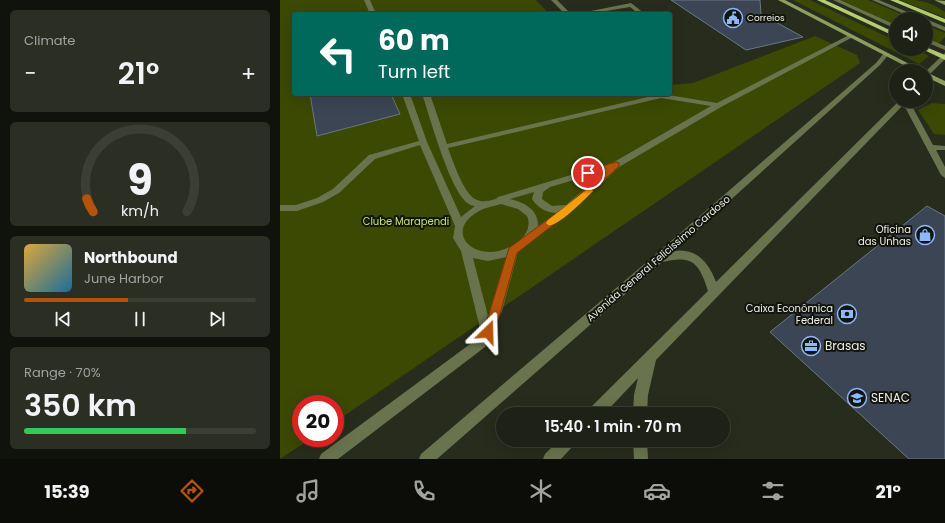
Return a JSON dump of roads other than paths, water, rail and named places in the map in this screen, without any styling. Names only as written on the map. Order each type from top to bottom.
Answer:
[{"type":"highway","points":[[820,0],[889,32]]},
{"type":"highway","points":[[893,0],[945,21]]},
{"type":"highway","points":[[933,52],[944,57]]},
{"type":"main road","points":[[781,0],[906,64]]},
{"type":"main road","points":[[933,78],[945,84]]},
{"type":"street","points":[[366,0],[372,12]]},
{"type":"street","points":[[554,0],[566,12]]},
{"type":"street","points":[[836,0],[889,24]]},
{"type":"street","points":[[875,0],[904,12]]},
{"type":"street","points":[[592,12],[631,6],[639,12]]},
{"type":"street","points":[[933,24],[945,29]]},
{"type":"street","points":[[616,165],[476,208],[466,215],[459,224],[457,234],[460,244],[466,250],[476,255],[488,257],[501,255],[518,248],[572,206],[616,165],[718,105],[851,36]]},
{"type":"street","points":[[933,43],[945,48]]},
{"type":"street","name":"Avenida General Felicíssimo Cardoso","points":[[426,459],[659,258],[878,64],[886,54]]},
{"type":"street","points":[[933,67],[944,57]]},
{"type":"street","points":[[407,96],[423,142],[459,224]]},
{"type":"street","points":[[326,459],[475,349],[481,343],[488,332],[518,248],[530,236],[534,227],[533,219],[529,211],[512,202],[501,201],[487,204],[472,202],[468,198],[455,175],[427,96]]},
{"type":"street","points":[[444,147],[660,96],[718,105]]},
{"type":"street","points":[[601,407],[895,108]]},
{"type":"street","points":[[909,108],[945,175]]},
{"type":"street","points":[[280,208],[297,208],[320,200],[336,191],[372,157],[423,142]]},
{"type":"street","points":[[931,147],[945,148]]},
{"type":"street","points":[[547,185],[540,191],[537,199],[542,206],[550,210],[562,210],[572,206]]},
{"type":"street","points":[[466,250],[483,319],[488,332]]},
{"type":"street","points":[[659,258],[682,254],[697,260],[708,272],[714,292]]},
{"type":"street","points":[[640,407],[641,395],[650,357]]},
{"type":"street","points":[[550,459],[562,447]]},
{"type":"street","points":[[640,447],[641,459]]},
{"type":"place","name":"Correios","points":[[733,18]]},
{"type":"place","name":"Oficina das Unhas","points":[[925,235]]},
{"type":"place","name":"Caixa Econômica Federal","points":[[847,314]]},
{"type":"place","name":"Brasas","points":[[811,346]]},
{"type":"place","name":"SENAC","points":[[857,398]]},
{"type":"park label","name":"Clube Marapendi","points":[[406,221]]}]
